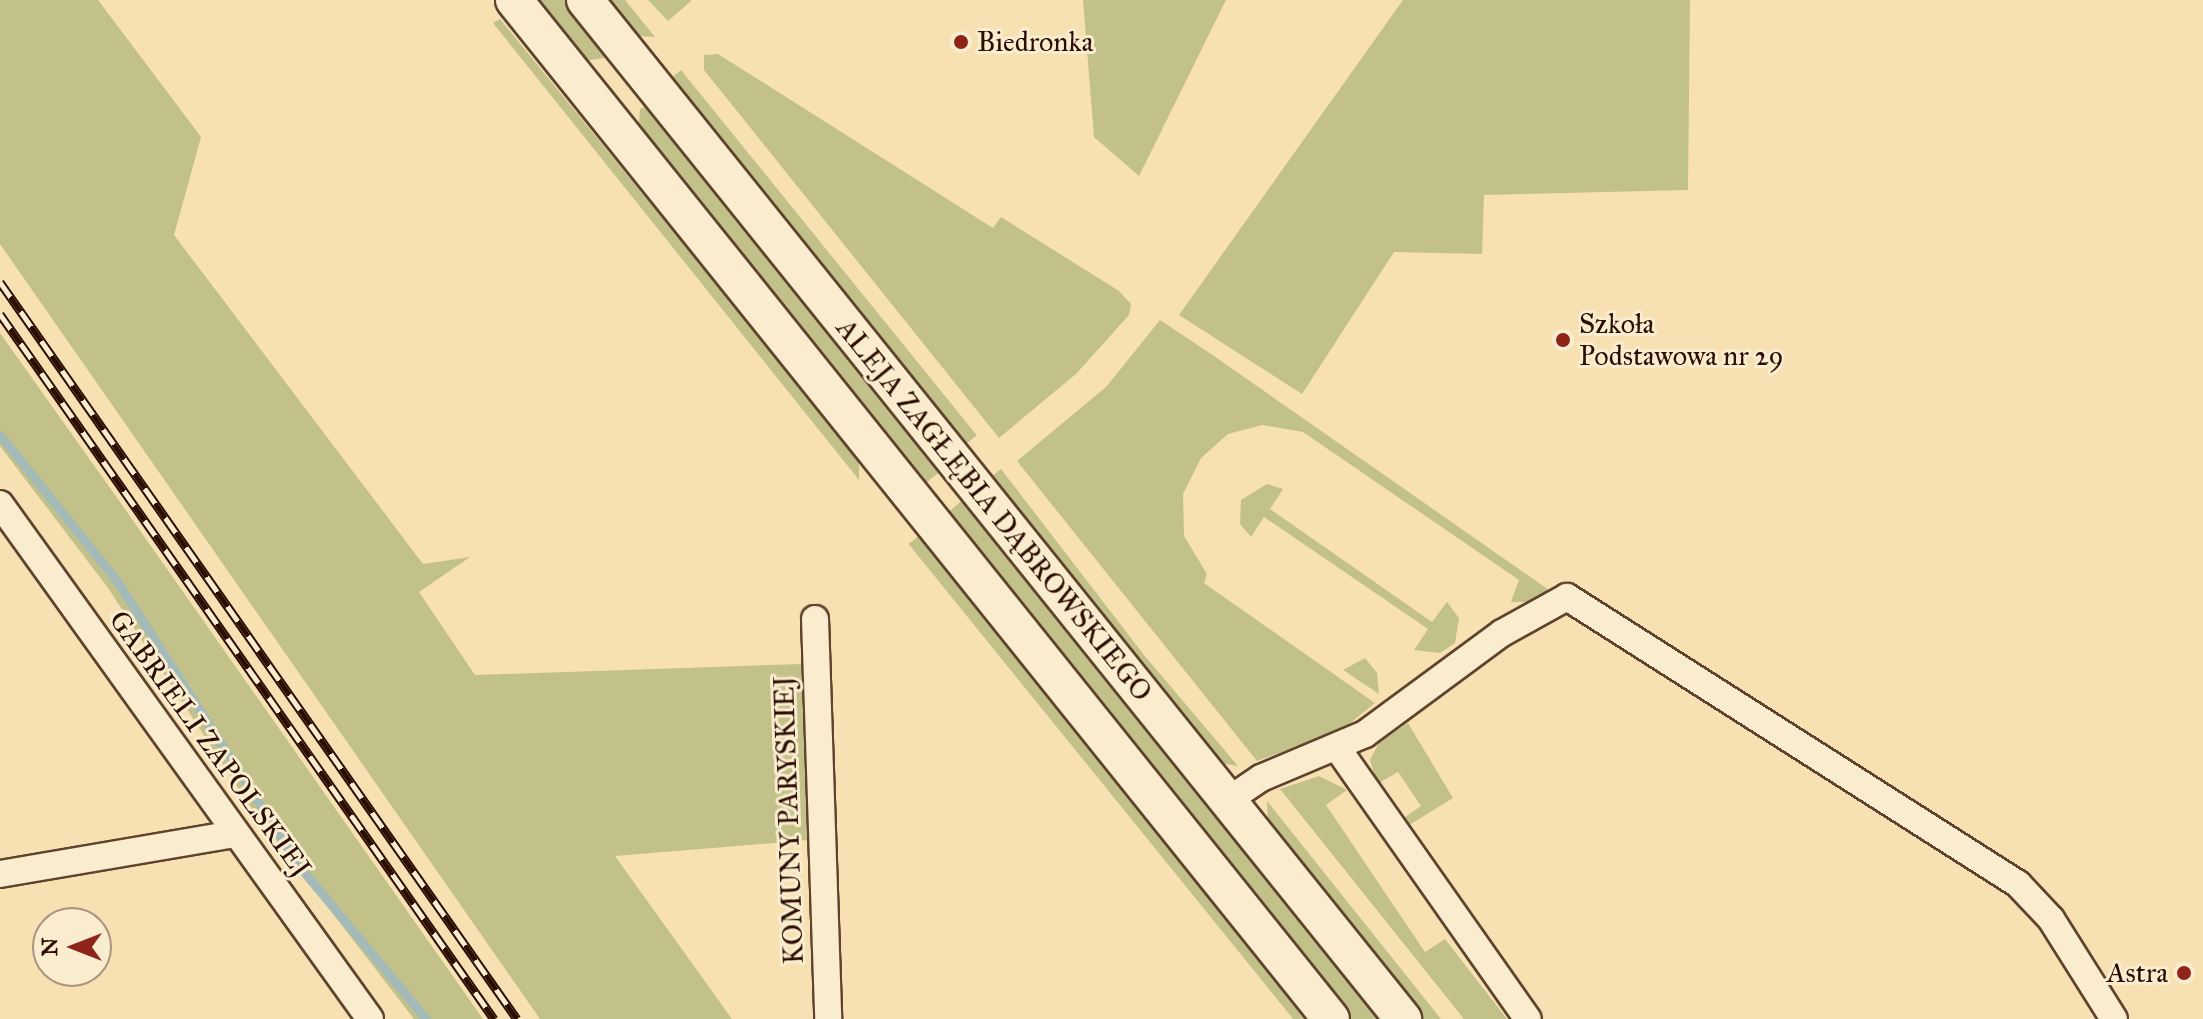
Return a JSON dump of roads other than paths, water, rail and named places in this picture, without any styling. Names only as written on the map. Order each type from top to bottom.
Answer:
[{"type":"street","name":"ALEJA ZAGŁĘBIA DĄBROWSKIEGO","points":[[514,0],[1331,1019]]},
{"type":"street","name":"ALEJA ZAGŁĘBIA DĄBROWSKIEGO","points":[[585,0],[1403,1019]]},
{"type":"street","points":[[599,107],[642,71]]},
{"type":"street","name":"GABRIELI ZAPOLSKIEJ","points":[[0,504],[234,834],[370,1019]]},
{"type":"street","points":[[1227,801],[1261,778],[1338,749],[1502,633],[1567,597],[2018,884],[2051,919],[2114,1019]]},
{"type":"street","name":"KOMUNY PARYSKIEJ","points":[[815,619],[828,1019]]},
{"type":"street","points":[[1338,749],[1528,1019]]},
{"type":"street","points":[[0,874],[234,834]]},
{"type":"waterway","points":[[0,435],[117,581],[299,866],[426,1019]]},
{"type":"railway","points":[[0,282],[517,1019]]},
{"type":"railway","points":[[0,314],[494,1019]]},
{"type":"place","name":"Biedronka","points":[[961,42]]},
{"type":"place","name":"Szkoła Podstawowa nr 29","points":[[1563,340]]},
{"type":"place","name":"Astra","points":[[2184,973]]}]
